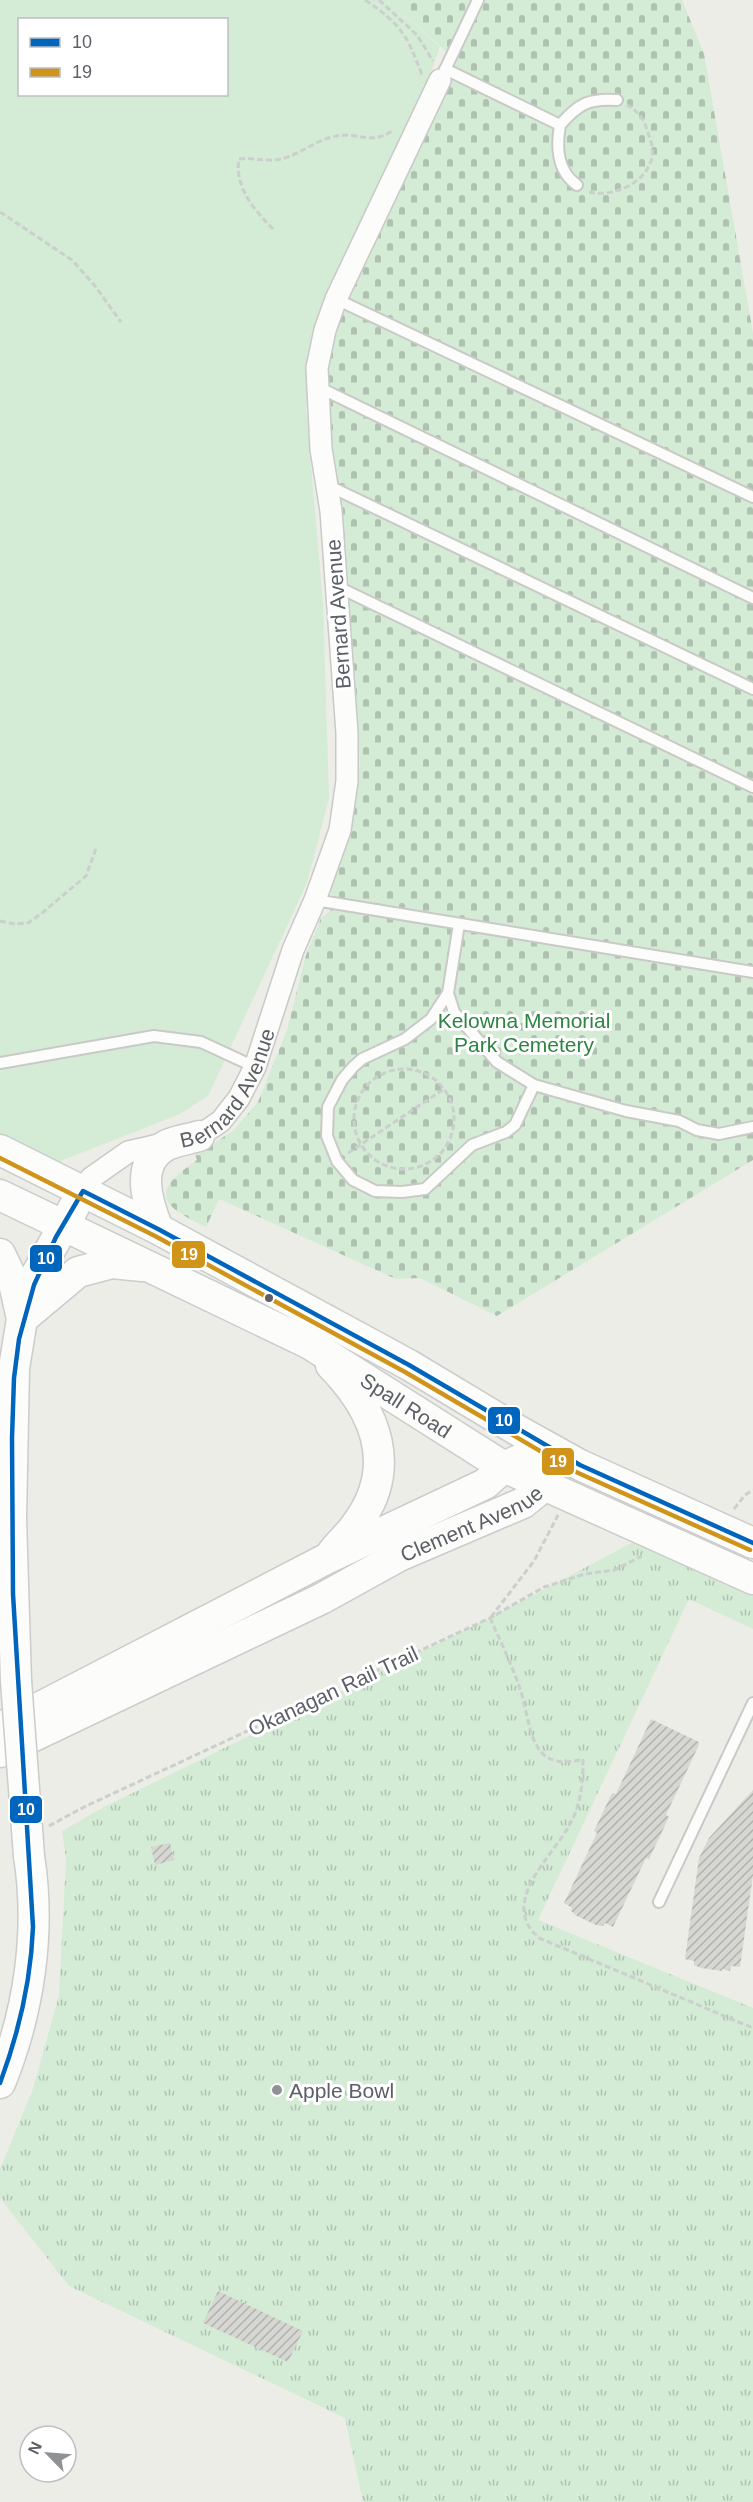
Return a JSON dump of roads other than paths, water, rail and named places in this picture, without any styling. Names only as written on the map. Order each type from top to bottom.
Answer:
[{"type":"main road","points":[[158,1229],[148,1204],[145,1182],[152,1159],[166,1146],[199,1136]]},
{"type":"main road","points":[[0,1150],[83,1191]]},
{"type":"main road","points":[[0,1174],[83,1191]]},
{"type":"main road","name":"Bernard Avenue","points":[[0,2083],[14,2048],[30,1974],[33,1927],[16,1681],[7,1649],[11,1508],[7,1365],[35,1277],[83,1191]]},
{"type":"main road","name":"Spall Road","points":[[83,1191],[409,1365],[580,1465],[631,1490],[753,1543]]},
{"type":"main road","name":"Spall Road","points":[[0,1195],[310,1344],[504,1467],[753,1579]]},
{"type":"main road","points":[[0,1254],[14,1283],[22,1319],[78,1272],[112,1263],[152,1267]]},
{"type":"main road","points":[[310,1344],[339,1373],[368,1415],[375,1428],[380,1461],[373,1495],[357,1524],[326,1559]]},
{"type":"main road","name":"Clement Avenue","points":[[0,1728],[326,1559],[484,1484],[504,1467],[548,1446]]},
{"type":"main road","name":"Clement Avenue","points":[[0,1752],[321,1599],[399,1556],[522,1503],[544,1486],[548,1446]]},
{"type":"street","name":"Bernard Avenue","points":[[83,1191],[91,1178],[128,1152],[199,1136],[221,1121],[239,1098],[255,1067],[293,950],[315,900],[340,830],[347,781],[347,734],[327,485],[321,449],[317,368],[325,330],[336,299],[436,75]]},
{"type":"lane","points":[[478,0],[436,75],[560,125]]},
{"type":"lane","points":[[577,185],[570,180],[558,159],[557,142],[560,125],[571,112],[587,102],[598,99],[617,100]]},
{"type":"lane","points":[[336,299],[753,497]]},
{"type":"lane","points":[[318,387],[753,598]]},
{"type":"lane","points":[[327,485],[753,689]]},
{"type":"lane","points":[[336,586],[753,787]]},
{"type":"lane","points":[[315,900],[753,972]]},
{"type":"lane","points":[[459,924],[448,993],[431,1018],[405,1040],[362,1059],[342,1080],[328,1107],[327,1136],[337,1161],[353,1180],[375,1191],[402,1192],[425,1189],[472,1145],[506,1132],[514,1125],[534,1085]]},
{"type":"lane","points":[[448,993],[454,1012],[497,1062],[534,1085],[626,1111],[679,1121],[708,1132],[719,1134],[753,1127]]},
{"type":"lane","points":[[0,1063],[154,1036],[184,1038],[209,1044],[255,1067]]},
{"type":"lane","points":[[659,1902],[753,1703]]},
{"type":"place","name":"Apple Bowl","points":[[277,2090]]},
{"type":"park label","name":"Kelowna Memorial Park Cemetery","points":[[524,1032]]}]
